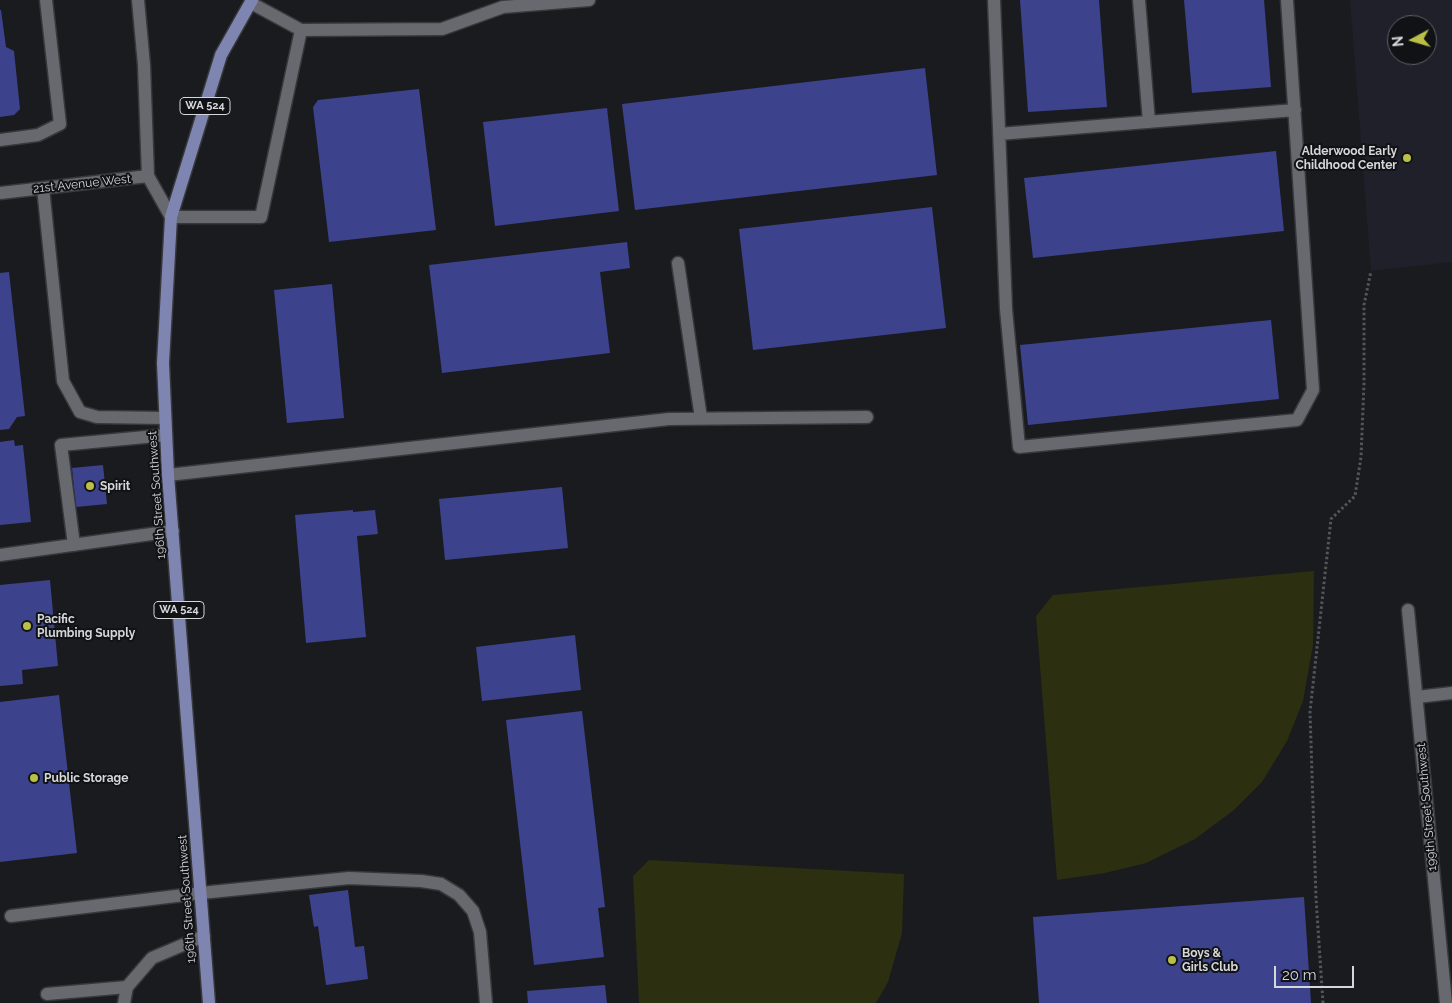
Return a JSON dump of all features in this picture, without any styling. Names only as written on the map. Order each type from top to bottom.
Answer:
[{"type":"main road","name":"196th Street Southwest","points":[[208,1003],[172,531],[162,363],[170,216],[221,55],[251,1]]},
{"type":"street","points":[[0,140],[38,135],[60,124],[46,0]]},
{"type":"street","points":[[138,0],[144,65],[148,176]]},
{"type":"street","points":[[251,1],[301,30],[442,29],[503,7],[589,0]]},
{"type":"street","points":[[994,0],[1006,309],[1019,447],[1298,420],[1313,390],[1287,0]]},
{"type":"street","points":[[1139,0],[1149,122]]},
{"type":"street","points":[[170,216],[260,217],[301,30]]},
{"type":"street","points":[[999,134],[1295,110]]},
{"type":"street","name":"21st Avenue West","points":[[0,193],[148,176],[170,216]]},
{"type":"street","points":[[43,188],[63,381],[80,412],[97,417],[165,418]]},
{"type":"street","points":[[678,263],[701,418]]},
{"type":"street","points":[[168,475],[659,420],[867,417]]},
{"type":"street","points":[[74,545],[61,445],[166,435]]},
{"type":"street","points":[[0,555],[172,531]]},
{"type":"street","name":"199th Street Southwest","points":[[1408,610],[1446,1003]]},
{"type":"street","points":[[1417,697],[1452,693]]},
{"type":"street","points":[[11,916],[201,892],[349,878],[421,881],[441,884],[459,895],[473,911],[480,932],[486,1003]]},
{"type":"street","points":[[124,1003],[127,987],[152,958],[204,936]]},
{"type":"street","points":[[47,994],[127,987]]},
{"type":"path","points":[[1324,1003],[1316,898],[1310,712],[1331,520],[1356,496],[1361,457],[1364,383],[1364,305],[1370,271]]},
{"type":"shaded area","name":"Alderwood Early Childhood Center","points":[[1350,0],[1452,0],[1452,262],[1371,271]]},
{"type":"green space","points":[[1314,571],[1313,645],[1303,701],[1287,741],[1262,782],[1234,810],[1195,839],[1146,863],[1105,873],[1057,880],[1036,616],[1053,595]]},
{"type":"green space","points":[[649,860],[904,874],[902,933],[888,982],[876,1003],[639,1003],[633,876]]},
{"type":"building","points":[[1020,0],[1099,0],[1107,107],[1028,112]]},
{"type":"building","points":[[1184,0],[1264,0],[1271,87],[1192,93]]},
{"type":"building","points":[[0,10],[6,47],[14,51],[20,109],[14,115],[0,117]]},
{"type":"building","points":[[925,68],[937,175],[635,210],[622,104]]},
{"type":"building","points":[[419,89],[436,230],[329,242],[313,107],[318,100]]},
{"type":"building","points":[[607,108],[619,211],[495,226],[483,122]]},
{"type":"building","points":[[1276,151],[1284,231],[1033,258],[1024,178]]},
{"type":"building","points":[[932,207],[946,328],[753,350],[739,229]]},
{"type":"building","points":[[627,242],[630,268],[600,272],[610,353],[442,373],[429,265]]},
{"type":"building","points":[[9,272],[25,416],[17,417],[9,429],[0,430],[0,273]]},
{"type":"building","points":[[332,284],[344,418],[287,423],[274,290]]},
{"type":"building","points":[[1271,320],[1279,399],[1028,425],[1020,345]]},
{"type":"building","points":[[14,440],[15,446],[23,445],[31,522],[0,525],[0,442]]},
{"type":"building","name":"Spirit","points":[[103,465],[107,504],[76,507],[72,468]]},
{"type":"building","points":[[562,487],[568,548],[445,560],[439,499]]},
{"type":"building","points":[[353,510],[353,512],[375,510],[378,534],[357,536],[366,637],[306,643],[295,515]]},
{"type":"building","name":"Pacific Plumbing Supply","points":[[50,580],[58,666],[22,670],[23,684],[0,686],[0,585]]},
{"type":"building","points":[[575,635],[581,690],[482,701],[476,647]]},
{"type":"building","name":"Public Storage","points":[[59,695],[77,853],[0,862],[0,702]]},
{"type":"building","points":[[582,711],[605,907],[598,908],[604,957],[534,965],[506,720]]},
{"type":"building","points":[[348,890],[355,947],[364,946],[368,979],[326,985],[318,926],[314,927],[309,895]]},
{"type":"building","name":"Boys & Girls Club","points":[[1304,897],[1311,1003],[1039,1003],[1033,917]]},
{"type":"building","points":[[605,985],[607,1003],[528,1003],[527,991]]},
{"type":"place","name":"Alderwood Early Childhood Center","points":[[1407,158]]},
{"type":"place","name":"Spirit","points":[[90,486]]},
{"type":"place","name":"Pacific Plumbing Supply","points":[[27,626]]},
{"type":"place","name":"Public Storage","points":[[34,778]]},
{"type":"place","name":"Boys & Girls Club","points":[[1172,960]]}]
